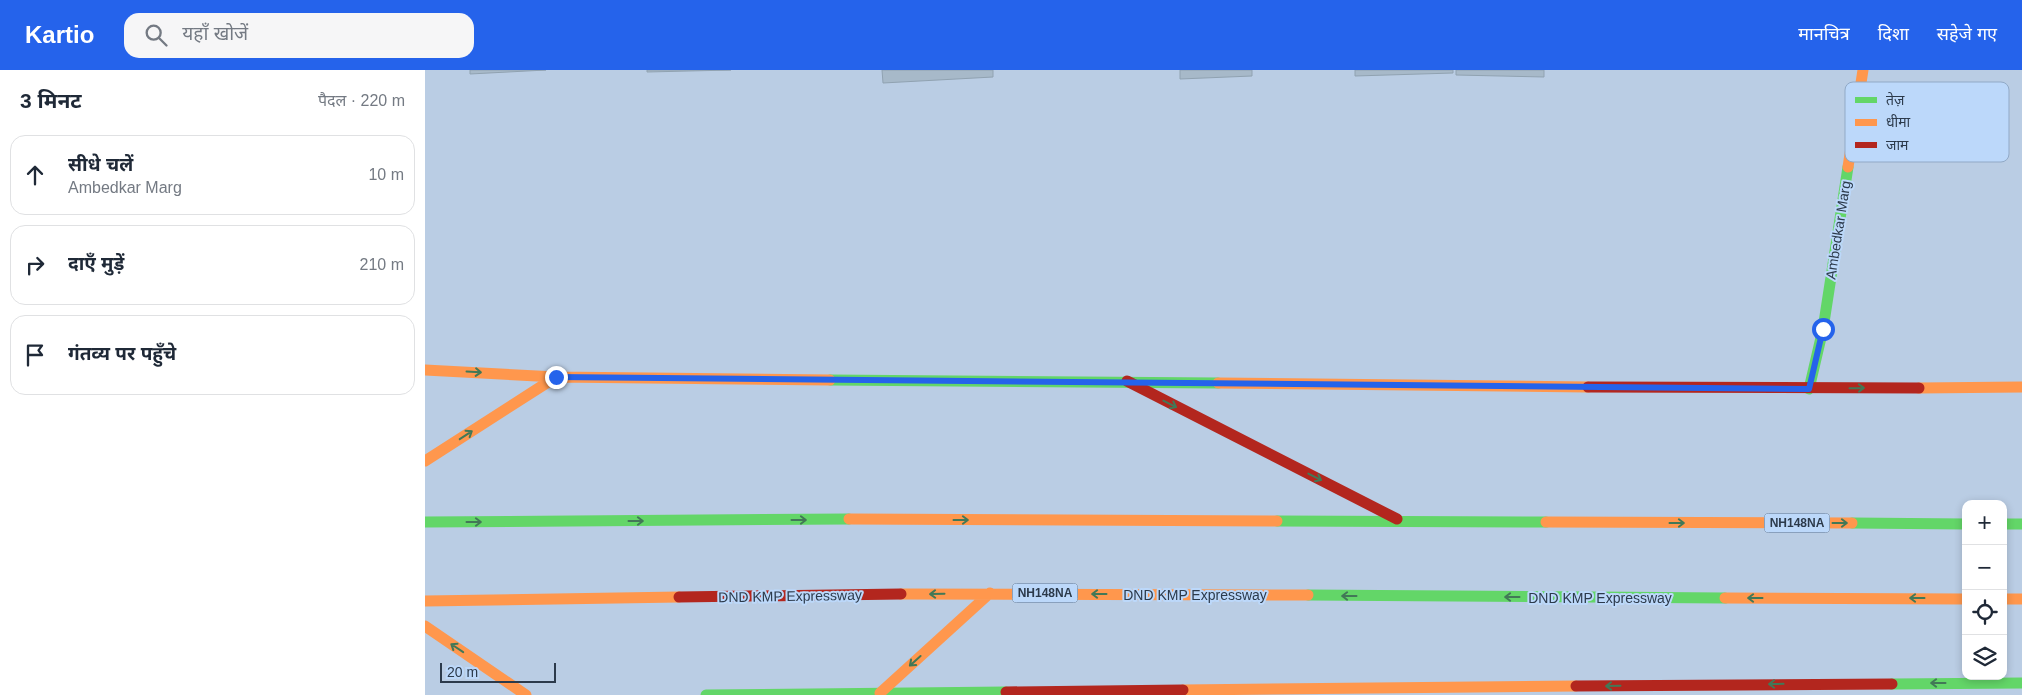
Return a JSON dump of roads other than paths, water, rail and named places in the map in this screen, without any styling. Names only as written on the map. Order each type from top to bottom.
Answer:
[{"type":"main road","name":"Ambedkar Marg","points":[[1809,389],[1823,329],[1849,162]]},
{"type":"main road","points":[[425,370],[556,377],[1809,389],[2022,387]]},
{"type":"main road","points":[[425,461],[556,377]]},
{"type":"main road","points":[[1127,381],[1402,522]]},
{"type":"main road","name":"NH148NA","points":[[425,522],[894,519],[1962,524]]},
{"type":"main road","points":[[2007,524],[2022,524]]},
{"type":"main road","points":[[881,693],[990,593]]},
{"type":"main road","name":"DND KMP Expressway","points":[[425,601],[990,593],[1666,598],[1962,598]]},
{"type":"main road","points":[[2007,599],[2022,599]]},
{"type":"main road","points":[[425,626],[526,695]]},
{"type":"main road","points":[[707,695],[2022,683]]}]
